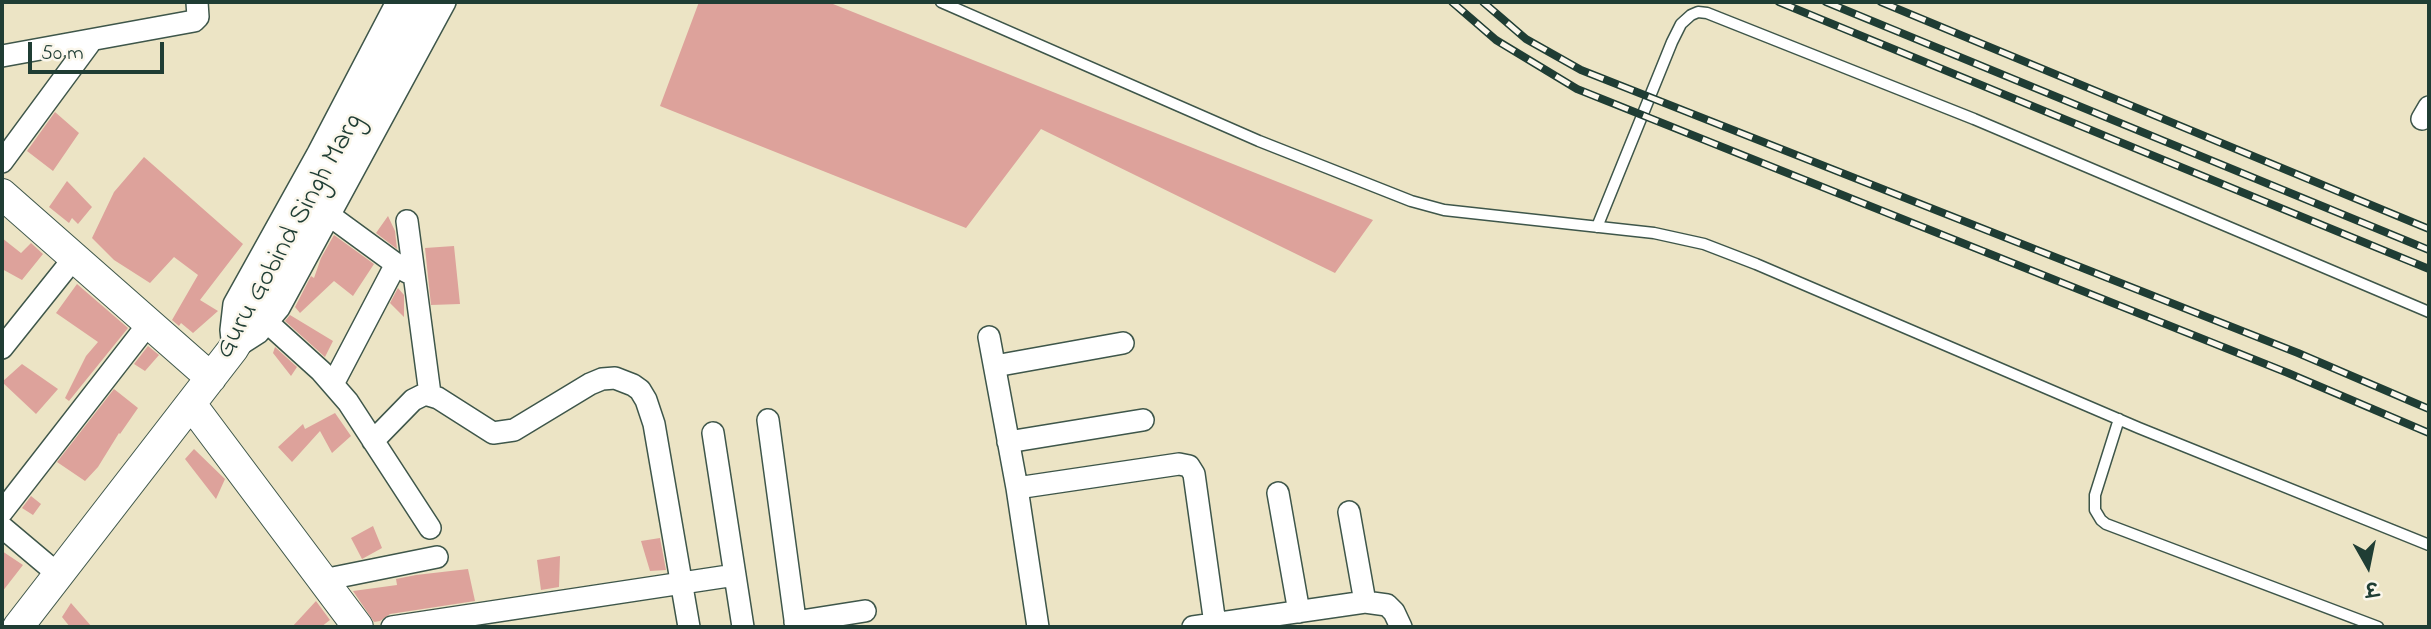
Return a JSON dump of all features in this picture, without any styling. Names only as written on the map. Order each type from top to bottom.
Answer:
[{"type":"street","points":[[2,56],[194,21],[198,17],[197,2]]},
{"type":"street","points":[[233,349],[234,304],[318,153],[397,2]]},
{"type":"street","name":"Guru Gobind Singh Marg","points":[[18,627],[233,349],[261,318],[419,2]]},
{"type":"street","points":[[429,528],[348,402],[333,384],[261,318],[279,308],[445,2]]},
{"type":"street","points":[[2,162],[92,40]]},
{"type":"street","points":[[2,194],[211,378]]},
{"type":"street","points":[[329,215],[414,278]]},
{"type":"street","points":[[407,221],[430,394]]},
{"type":"street","points":[[2,348],[74,258]]},
{"type":"street","points":[[333,384],[396,264]]},
{"type":"street","points":[[2,512],[149,323]]},
{"type":"street","points":[[989,337],[1017,488],[1038,627]]},
{"type":"street","points":[[995,366],[1123,343]]},
{"type":"street","points":[[373,441],[413,400],[425,394],[430,394],[493,433],[514,430],[602,379],[615,379],[634,385],[646,400],[654,424],[689,627]]},
{"type":"street","points":[[191,404],[323,580],[349,624]]},
{"type":"street","points":[[768,420],[796,625],[865,611]]},
{"type":"street","points":[[1008,442],[1143,420]]},
{"type":"street","points":[[713,433],[743,627]]},
{"type":"street","points":[[1017,488],[1179,464],[1189,466],[1194,474],[1215,624]]},
{"type":"street","points":[[1278,493],[1300,612]]},
{"type":"street","points":[[1349,512],[1365,602]]},
{"type":"street","points":[[2,527],[59,575]]},
{"type":"street","points":[[323,580],[437,557]]},
{"type":"street","points":[[392,627],[735,575]]},
{"type":"street","points":[[1193,627],[1365,602],[1387,606],[1394,612],[1401,627]]},
{"type":"lane","points":[[941,2],[1259,141],[1411,201],[1444,210],[1654,233],[1704,244],[2119,419],[2429,545]]},
{"type":"lane","points":[[1597,227],[1672,42],[1681,24],[1690,15],[1698,12],[1707,13],[1974,119],[2429,312]]},
{"type":"lane","points":[[2119,419],[2095,495],[2095,510],[2106,524],[2378,627]]},
{"type":"building","points":[[699,2],[828,2],[1373,220],[1335,273],[1041,129],[966,228],[660,106]]},
{"type":"building","points":[[55,112],[79,133],[53,171],[27,151]]},
{"type":"building","points":[[144,157],[243,244],[200,300],[218,311],[193,333],[181,323],[179,326],[172,320],[198,275],[174,257],[150,283],[114,260],[92,238],[114,192]]},
{"type":"building","points":[[67,181],[92,207],[78,224],[72,218],[69,223],[49,207]]},
{"type":"building","points":[[388,216],[395,231],[397,249],[376,233]]},
{"type":"building","points":[[334,235],[374,264],[353,296],[334,281],[300,313],[295,307],[311,276],[314,278]]},
{"type":"building","points":[[2,238],[21,253],[31,243],[43,254],[22,280],[2,269]]},
{"type":"building","points":[[454,246],[460,304],[431,305],[425,248]]},
{"type":"building","points":[[77,284],[128,328],[69,401],[65,398],[86,356],[98,342],[56,313]]},
{"type":"building","points":[[398,288],[404,295],[404,317],[390,303]]},
{"type":"building","points":[[290,315],[333,341],[325,357],[285,321]]},
{"type":"building","points":[[148,346],[159,355],[145,371],[134,364]]},
{"type":"building","points":[[275,347],[297,367],[291,376],[273,353]]},
{"type":"building","points":[[22,364],[58,389],[36,414],[2,382]]},
{"type":"building","points":[[114,389],[138,408],[98,467],[85,481],[57,462]]},
{"type":"building","points":[[335,413],[351,436],[332,453],[320,431],[292,462],[278,447],[303,424],[305,429]]},
{"type":"building","points":[[194,449],[225,479],[216,499],[185,459]]},
{"type":"building","points":[[31,496],[41,504],[33,515],[22,508]]},
{"type":"building","points":[[373,526],[382,548],[362,559],[351,538]]},
{"type":"building","points":[[660,538],[666,570],[650,571],[641,541]]},
{"type":"building","points":[[2,551],[23,565],[2,592]]},
{"type":"building","points":[[560,556],[559,587],[541,590],[537,560]]},
{"type":"building","points":[[468,569],[475,601],[390,614],[380,621],[374,622],[353,591],[397,585],[396,579],[416,575]]},
{"type":"building","points":[[316,601],[330,620],[321,627],[292,627]]},
{"type":"building","points":[[71,603],[92,627],[70,627],[62,617]]},
{"type":"railway","points":[[1452,2],[1496,40],[1577,89],[2288,373],[2429,433]]},
{"type":"railway","points":[[1483,2],[1526,39],[1581,70],[2298,353],[2429,409]]},
{"type":"railway","points":[[1779,2],[2429,269]]},
{"type":"railway","points":[[1826,2],[2429,250]]},
{"type":"railway","points":[[1881,2],[2429,229]]}]
